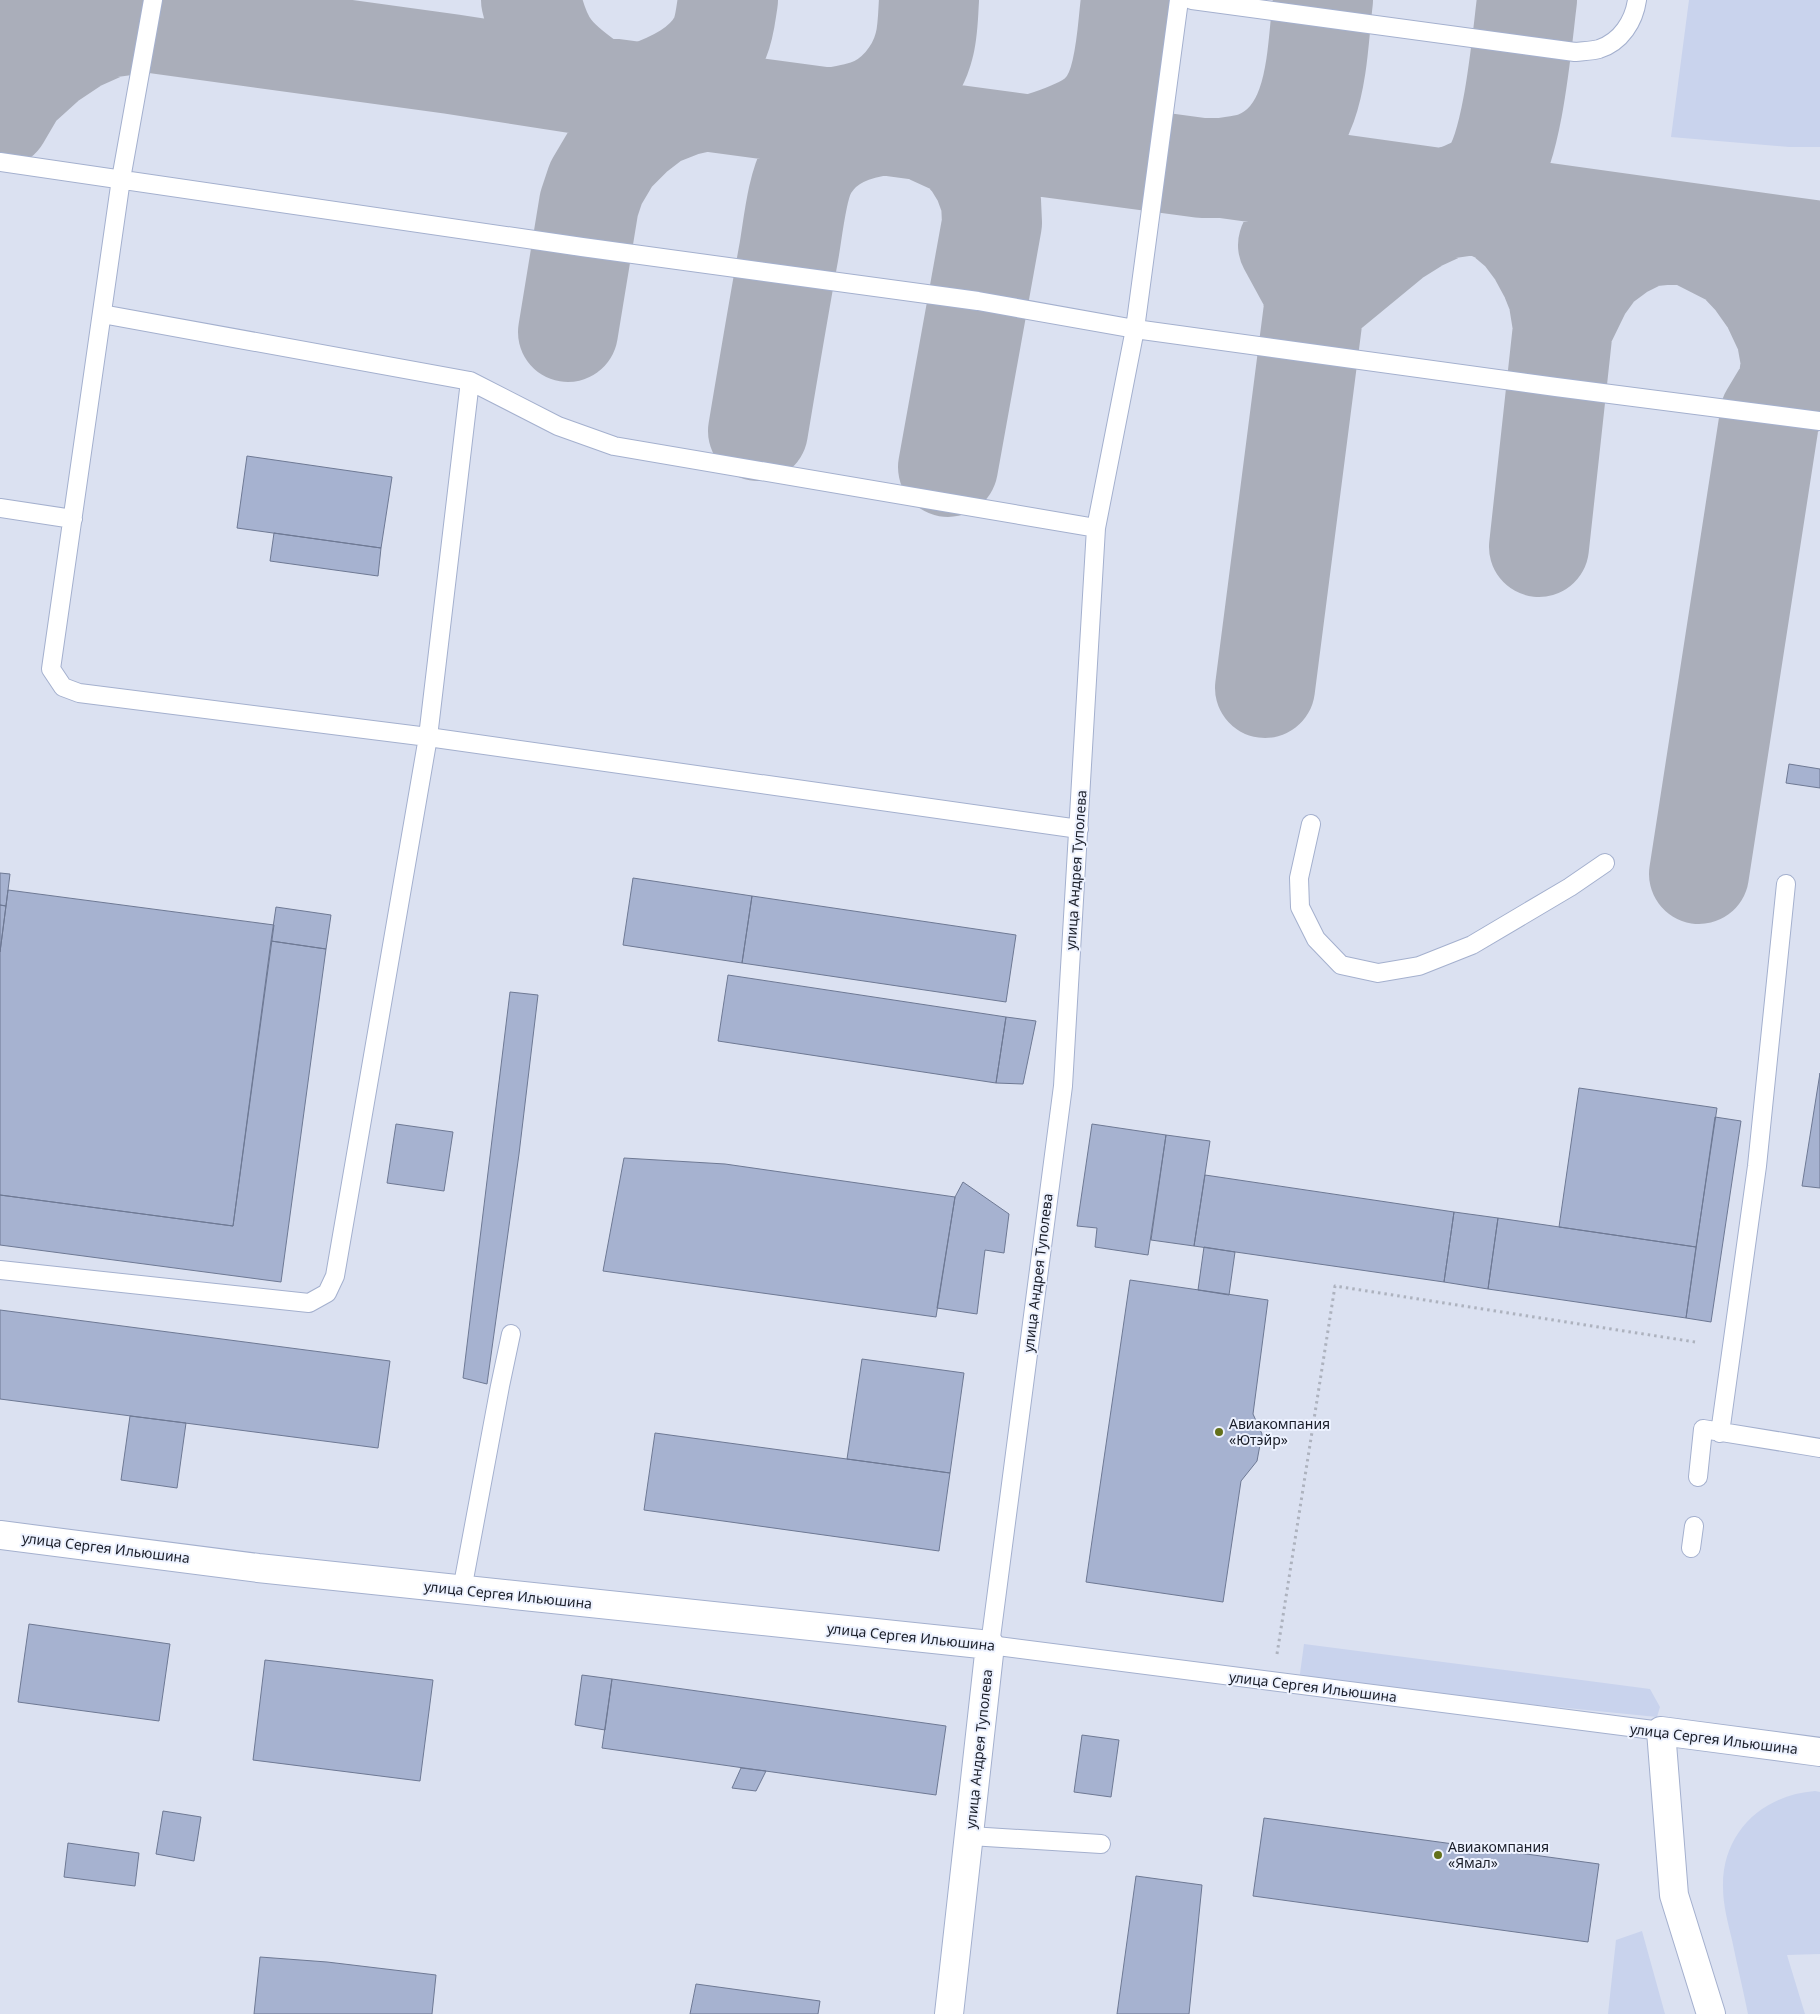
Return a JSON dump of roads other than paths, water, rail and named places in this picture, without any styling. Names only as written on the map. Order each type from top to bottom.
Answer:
[{"type":"street","name":"улица Сергея Ильюшина","points":[[0,1535],[258,1568],[990,1645]]},
{"type":"street","name":"улица Андрея Туполева","points":[[949,2014],[990,1645]]},
{"type":"street","name":"улица Сергея Ильюшина","points":[[1661,1731],[1820,1752]]},
{"type":"street","points":[[1661,1731],[1674,1895],[1710,2014]]},
{"type":"lane","points":[[152,0],[121,180],[51,669],[63,687],[79,693],[428,736],[1078,829]]},
{"type":"lane","name":"улица Андрея Туполева","points":[[990,1645],[1063,1086],[1096,528],[1135,329],[1179,0]]},
{"type":"lane","points":[[1192,0],[1575,52],[1600,49],[1622,35],[1635,13],[1637,0]]},
{"type":"lane","points":[[0,162],[572,246],[978,300],[1135,329],[1820,421]]},
{"type":"lane","points":[[102,314],[470,381],[558,426],[614,446],[1096,528]]},
{"type":"lane","points":[[0,1270],[310,1303],[327,1293],[335,1276],[428,736],[470,381]]},
{"type":"lane","points":[[0,508],[73,519]]},
{"type":"lane","points":[[1312,824],[1299,878],[1300,907],[1316,939],[1341,965],[1378,972],[1419,966],[1472,945],[1570,887],[1604,863]]},
{"type":"lane","points":[[1720,1433],[1757,1166],[1786,884]]},
{"type":"lane","points":[[462,1590],[511,1334]]},
{"type":"lane","points":[[1698,1477],[1702,1429],[1820,1448]]},
{"type":"lane","points":[[1691,1548],[1694,1526]]},
{"type":"lane","name":"улица Сергея Ильюшина","points":[[990,1645],[1610,1726],[1661,1731]]},
{"type":"lane","points":[[970,1836],[1101,1844]]},
{"type":"place","name":"Авиакомпания «Ютэйр»","points":[[1219,1432]]},
{"type":"place","name":"Авиакомпания «Ямал»","points":[[1438,1855]]}]
